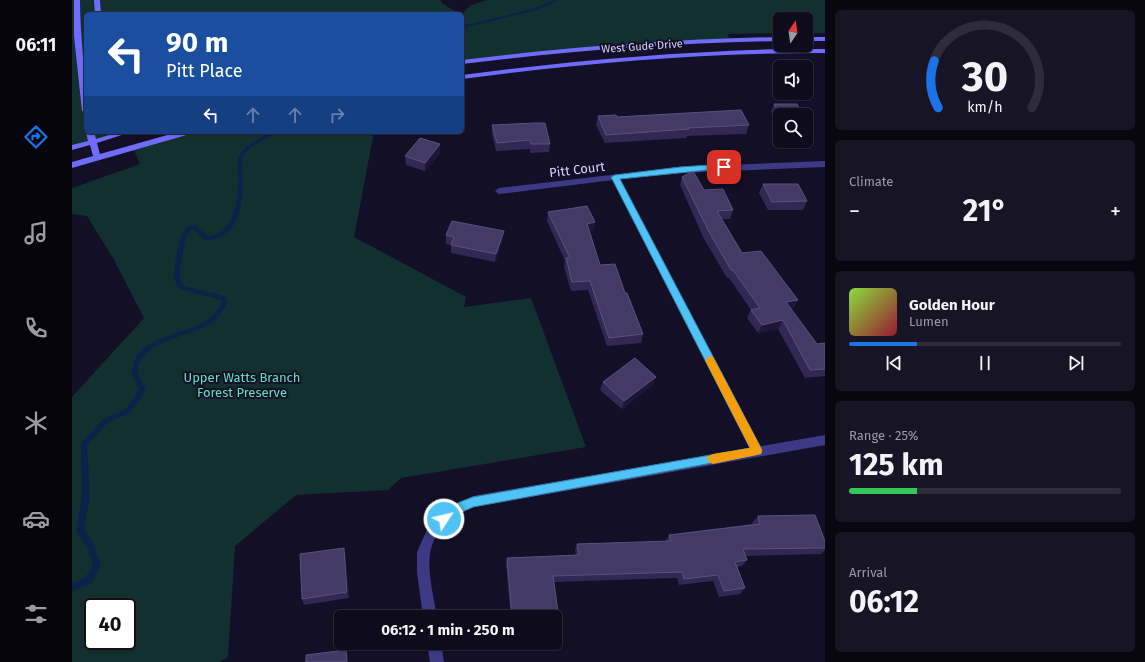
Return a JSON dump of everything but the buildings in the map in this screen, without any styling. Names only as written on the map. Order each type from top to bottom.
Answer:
[{"type":"main road","points":[[77,0],[77,36],[84,94]]},
{"type":"main road","points":[[97,0],[98,12]]},
{"type":"main road","name":"West Gude Drive","points":[[464,62],[611,45],[773,39]]},
{"type":"main road","points":[[813,39],[825,39]]},
{"type":"main road","name":"West Gude Drive","points":[[464,77],[541,66],[621,58],[699,53],[825,51]]},
{"type":"main road","points":[[90,134],[91,143],[97,158]]},
{"type":"main road","points":[[72,148],[118,134]]},
{"type":"main road","points":[[125,134],[133,148]]},
{"type":"main road","points":[[72,165],[180,134]]},
{"type":"street","name":"Pitt Court","points":[[499,191],[687,169],[825,164]]},
{"type":"street","points":[[615,177],[757,451]]},
{"type":"street","points":[[429,610],[423,572],[423,552],[434,528],[454,510],[473,502],[825,440]]},
{"type":"street","points":[[435,650],[438,662]]},
{"type":"green space","points":[[72,0],[440,0],[443,4],[457,12],[84,12],[84,134],[120,134],[72,148]]},
{"type":"green space","points":[[487,0],[825,0],[825,33],[813,33],[813,12],[773,12],[773,33],[727,34],[730,39],[611,45],[464,62],[464,12],[471,5]]},
{"type":"green space","name":"Upper Watts Branch Forest Preserve","points":[[180,134],[374,134],[354,237],[466,297],[464,307],[531,298],[586,447],[401,478],[388,490],[296,495],[235,546],[228,657],[220,662],[72,662],[72,397],[144,318],[113,258],[87,216],[72,214],[72,188],[140,164],[133,148]]},
{"type":"waterway","points":[[464,27],[536,9],[557,0]]},
{"type":"waterway","points":[[72,587],[88,581],[97,565],[91,547],[80,530],[86,496],[84,444],[105,421],[128,411],[143,389],[135,373],[138,359],[147,349],[160,342],[206,324],[218,314],[225,302],[223,298],[182,288],[177,280],[177,268],[183,236],[191,227],[196,228],[206,238],[219,236],[230,227],[239,204],[241,188],[241,157],[243,153],[251,146],[272,134]]},
{"type":"slow traffic","points":[[710,360],[757,451],[713,459]]},
{"type":"route","points":[[444,519],[454,510],[473,502],[757,451],[615,177],[724,167]]}]
